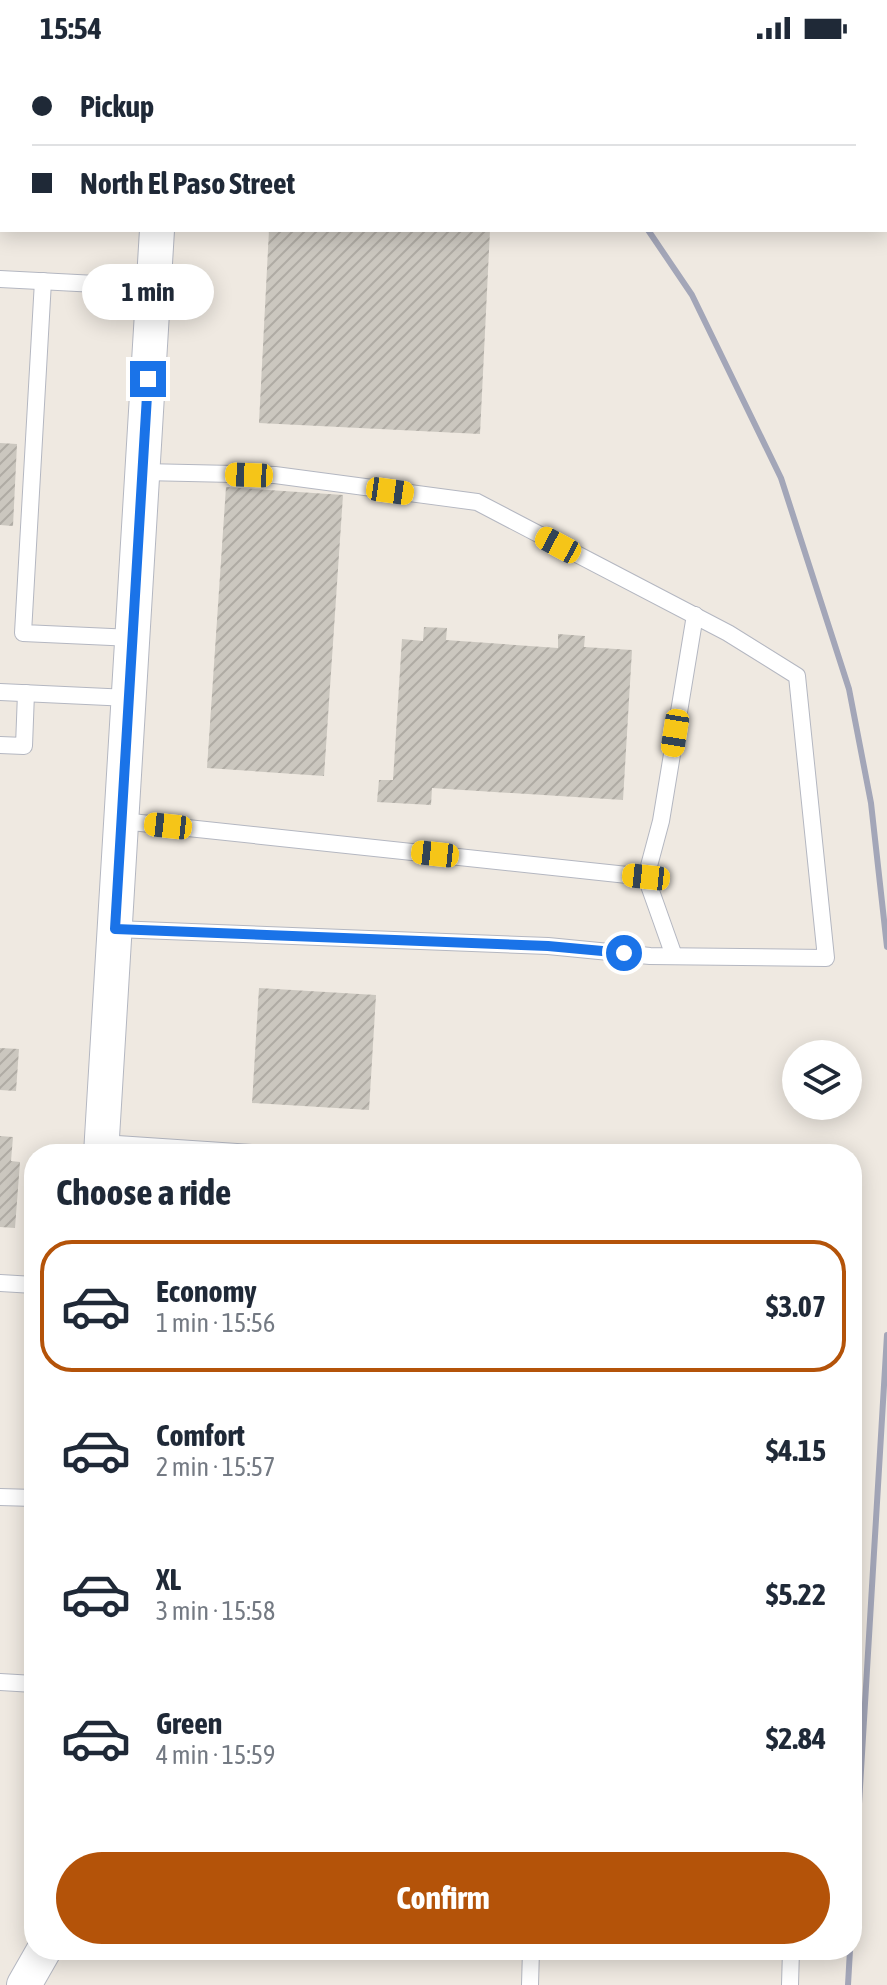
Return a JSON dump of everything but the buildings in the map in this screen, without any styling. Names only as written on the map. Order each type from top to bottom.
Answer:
[{"type":"street","points":[[102,1144],[157,232]]},
{"type":"street","points":[[24,1985],[38,1960]]},
{"type":"lane","points":[[0,279],[154,287]]},
{"type":"lane","points":[[43,281],[23,633],[133,638]]},
{"type":"lane","points":[[115,929],[548,946],[674,956],[826,958],[797,676],[695,615],[477,502],[275,475],[143,472]]},
{"type":"lane","points":[[674,956],[646,877],[661,821],[695,615]]},
{"type":"lane","points":[[0,692],[129,698]]},
{"type":"lane","points":[[0,745],[24,746],[26,693]]},
{"type":"lane","points":[[122,821],[646,877]]},
{"type":"lane","points":[[0,1283],[24,1284]]},
{"type":"lane","points":[[0,1497],[24,1498]]},
{"type":"lane","points":[[0,1682],[24,1683]]},
{"type":"lane","points":[[530,1985],[531,1960]]},
{"type":"lane","points":[[790,1985],[791,1960]]},
{"type":"railway","points":[[649,232],[692,295],[781,478],[849,689],[871,803],[887,947]]},
{"type":"railway","points":[[862,1754],[887,1335]]},
{"type":"railway","points":[[848,1985],[849,1960]]},
{"type":"route","points":[[148,379],[115,929],[548,946],[624,953]]}]
